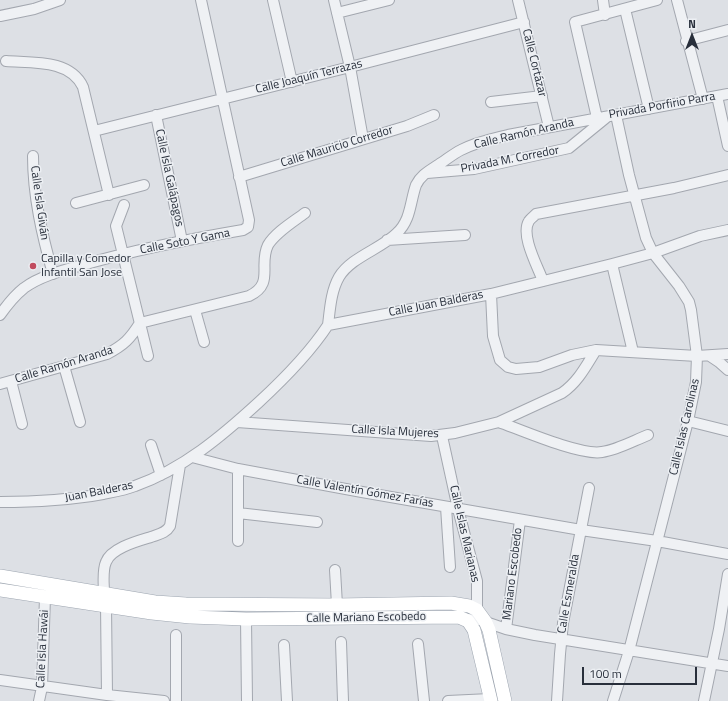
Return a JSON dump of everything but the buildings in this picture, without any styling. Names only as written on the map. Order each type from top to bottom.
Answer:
[{"type":"main road","name":"Calle Mariano Escobedo","points":[[0,576],[174,616],[246,619],[453,617],[465,619]]},
{"type":"main road","name":"Calle Mariano Escobedo","points":[[0,590],[45,597],[186,604],[338,605],[451,603],[469,606],[477,610]]},
{"type":"main road","points":[[477,610],[485,621],[490,634],[505,701]]},
{"type":"main road","points":[[465,619],[471,624],[474,630],[491,700]]},
{"type":"street","points":[[0,16],[34,10],[60,0]]},
{"type":"street","points":[[201,0],[240,177]]},
{"type":"street","points":[[273,0],[292,82]]},
{"type":"street","points":[[334,0],[350,67],[363,139]]},
{"type":"street","points":[[337,13],[390,0]]},
{"type":"street","name":"Calle Cortázar","points":[[518,0],[549,127]]},
{"type":"street","points":[[603,0],[605,15]]},
{"type":"street","points":[[597,118],[575,22],[657,0]]},
{"type":"street","points":[[677,0],[686,41],[703,99]]},
{"type":"street","points":[[625,9],[650,109]]},
{"type":"street","name":"Calle Joaquín Terrazas","points":[[94,131],[524,22]]},
{"type":"street","points":[[686,41],[728,30]]},
{"type":"street","points":[[6,61],[54,65],[73,73],[78,77],[83,87],[110,195]]},
{"type":"street","name":"Privada Porfirio Parra","points":[[597,118],[728,94]]},
{"type":"street","points":[[491,102],[542,96]]},
{"type":"street","points":[[717,96],[728,146]]},
{"type":"street","name":"Calle Isla Galápagos","points":[[156,115],[182,241]]},
{"type":"street","name":"Calle Mauricio Corredor","points":[[240,177],[407,126],[434,115]]},
{"type":"street","name":"Privada M. Corredor","points":[[425,173],[474,168],[569,148],[612,115]]},
{"type":"street","name":"Calle Islas Carolinas","points":[[612,115],[646,238],[653,253],[679,286],[689,302],[697,356],[696,382],[688,421],[628,651],[612,701]]},
{"type":"street","name":"Calle Ramón Aranda","points":[[328,325],[335,286],[339,277],[345,269],[355,261],[397,233],[404,224],[408,215],[419,179],[425,173],[460,150],[475,144],[508,135],[597,118]]},
{"type":"street","name":"Calle Isla Giván","points":[[33,156],[38,210],[44,243],[53,274]]},
{"type":"street","points":[[543,281],[527,242],[526,231],[528,221],[536,214],[682,186],[728,175]]},
{"type":"street","name":"Calle Soto Y Gama","points":[[0,315],[11,299],[24,288],[41,278],[122,254],[243,230],[248,227],[249,223],[240,177]]},
{"type":"street","points":[[76,203],[144,185]]},
{"type":"street","points":[[124,205],[116,226],[148,356]]},
{"type":"street","points":[[140,323],[256,293],[263,284],[265,278],[265,256],[271,240],[305,213]]},
{"type":"street","name":"Calle Juan Balderas","points":[[328,325],[491,294],[653,253],[700,236],[728,230]]},
{"type":"street","points":[[387,240],[465,235]]},
{"type":"street","points":[[612,264],[633,352]]},
{"type":"street","points":[[491,294],[493,336],[500,360],[508,367],[516,369],[539,367],[572,355],[596,350],[697,356],[728,354]]},
{"type":"street","points":[[195,310],[204,342]]},
{"type":"street","name":"Calle Ramón Aranda","points":[[0,384],[107,354],[120,347],[131,338],[140,323]]},
{"type":"street","points":[[192,457],[237,422],[280,383],[319,339],[328,325]]},
{"type":"street","name":"Calle Isla Mujeres","points":[[237,422],[431,436],[455,434],[499,422],[562,393],[572,386],[578,379],[596,350]]},
{"type":"street","points":[[710,356],[728,368]]},
{"type":"street","points":[[64,366],[80,422]]},
{"type":"street","points":[[11,381],[22,424]]},
{"type":"street","points":[[688,421],[728,430]]},
{"type":"street","points":[[499,422],[592,453],[602,452],[648,435]]},
{"type":"street","name":"Calle Islas Marianas","points":[[442,436],[458,509],[477,581],[477,610]]},
{"type":"street","points":[[151,445],[161,475]]},
{"type":"street","name":"Calle Valentín Gómez Farías","points":[[192,457],[238,469],[446,507],[728,554]]},
{"type":"street","name":"Juan Balderas","points":[[0,502],[68,499],[134,486],[161,475],[192,457]]},
{"type":"street","points":[[107,695],[104,569],[108,557],[112,553],[127,545],[164,532],[168,529],[171,522],[180,465]]},
{"type":"street","points":[[238,469],[238,541]]},
{"type":"street","name":"Calle Esmeralda","points":[[557,701],[561,640],[589,488]]},
{"type":"street","points":[[446,507],[450,567]]},
{"type":"street","points":[[238,513],[317,522]]},
{"type":"street","name":"Mariano Escobedo","points":[[506,629],[520,520]]},
{"type":"street","points":[[335,570],[338,605]]},
{"type":"street","points":[[704,701],[713,664],[728,574]]},
{"type":"street","name":"Calle Isla Hawái","points":[[39,701],[42,687],[45,597]]},
{"type":"street","name":"Calle Mariano Escobedo","points":[[465,619],[475,618],[506,629],[561,640],[728,666]]},
{"type":"street","points":[[246,619],[247,701]]},
{"type":"street","points":[[176,635],[176,701]]},
{"type":"street","points":[[341,642],[343,701]]},
{"type":"street","points":[[418,644],[424,701]]},
{"type":"street","points":[[284,645],[287,701]]},
{"type":"street","points":[[0,680],[42,687],[164,701]]},
{"type":"street","points":[[448,701],[491,700]]},
{"type":"place","name":"Capilla y Comedor Infantil San Jose","points":[[33,266]]}]
